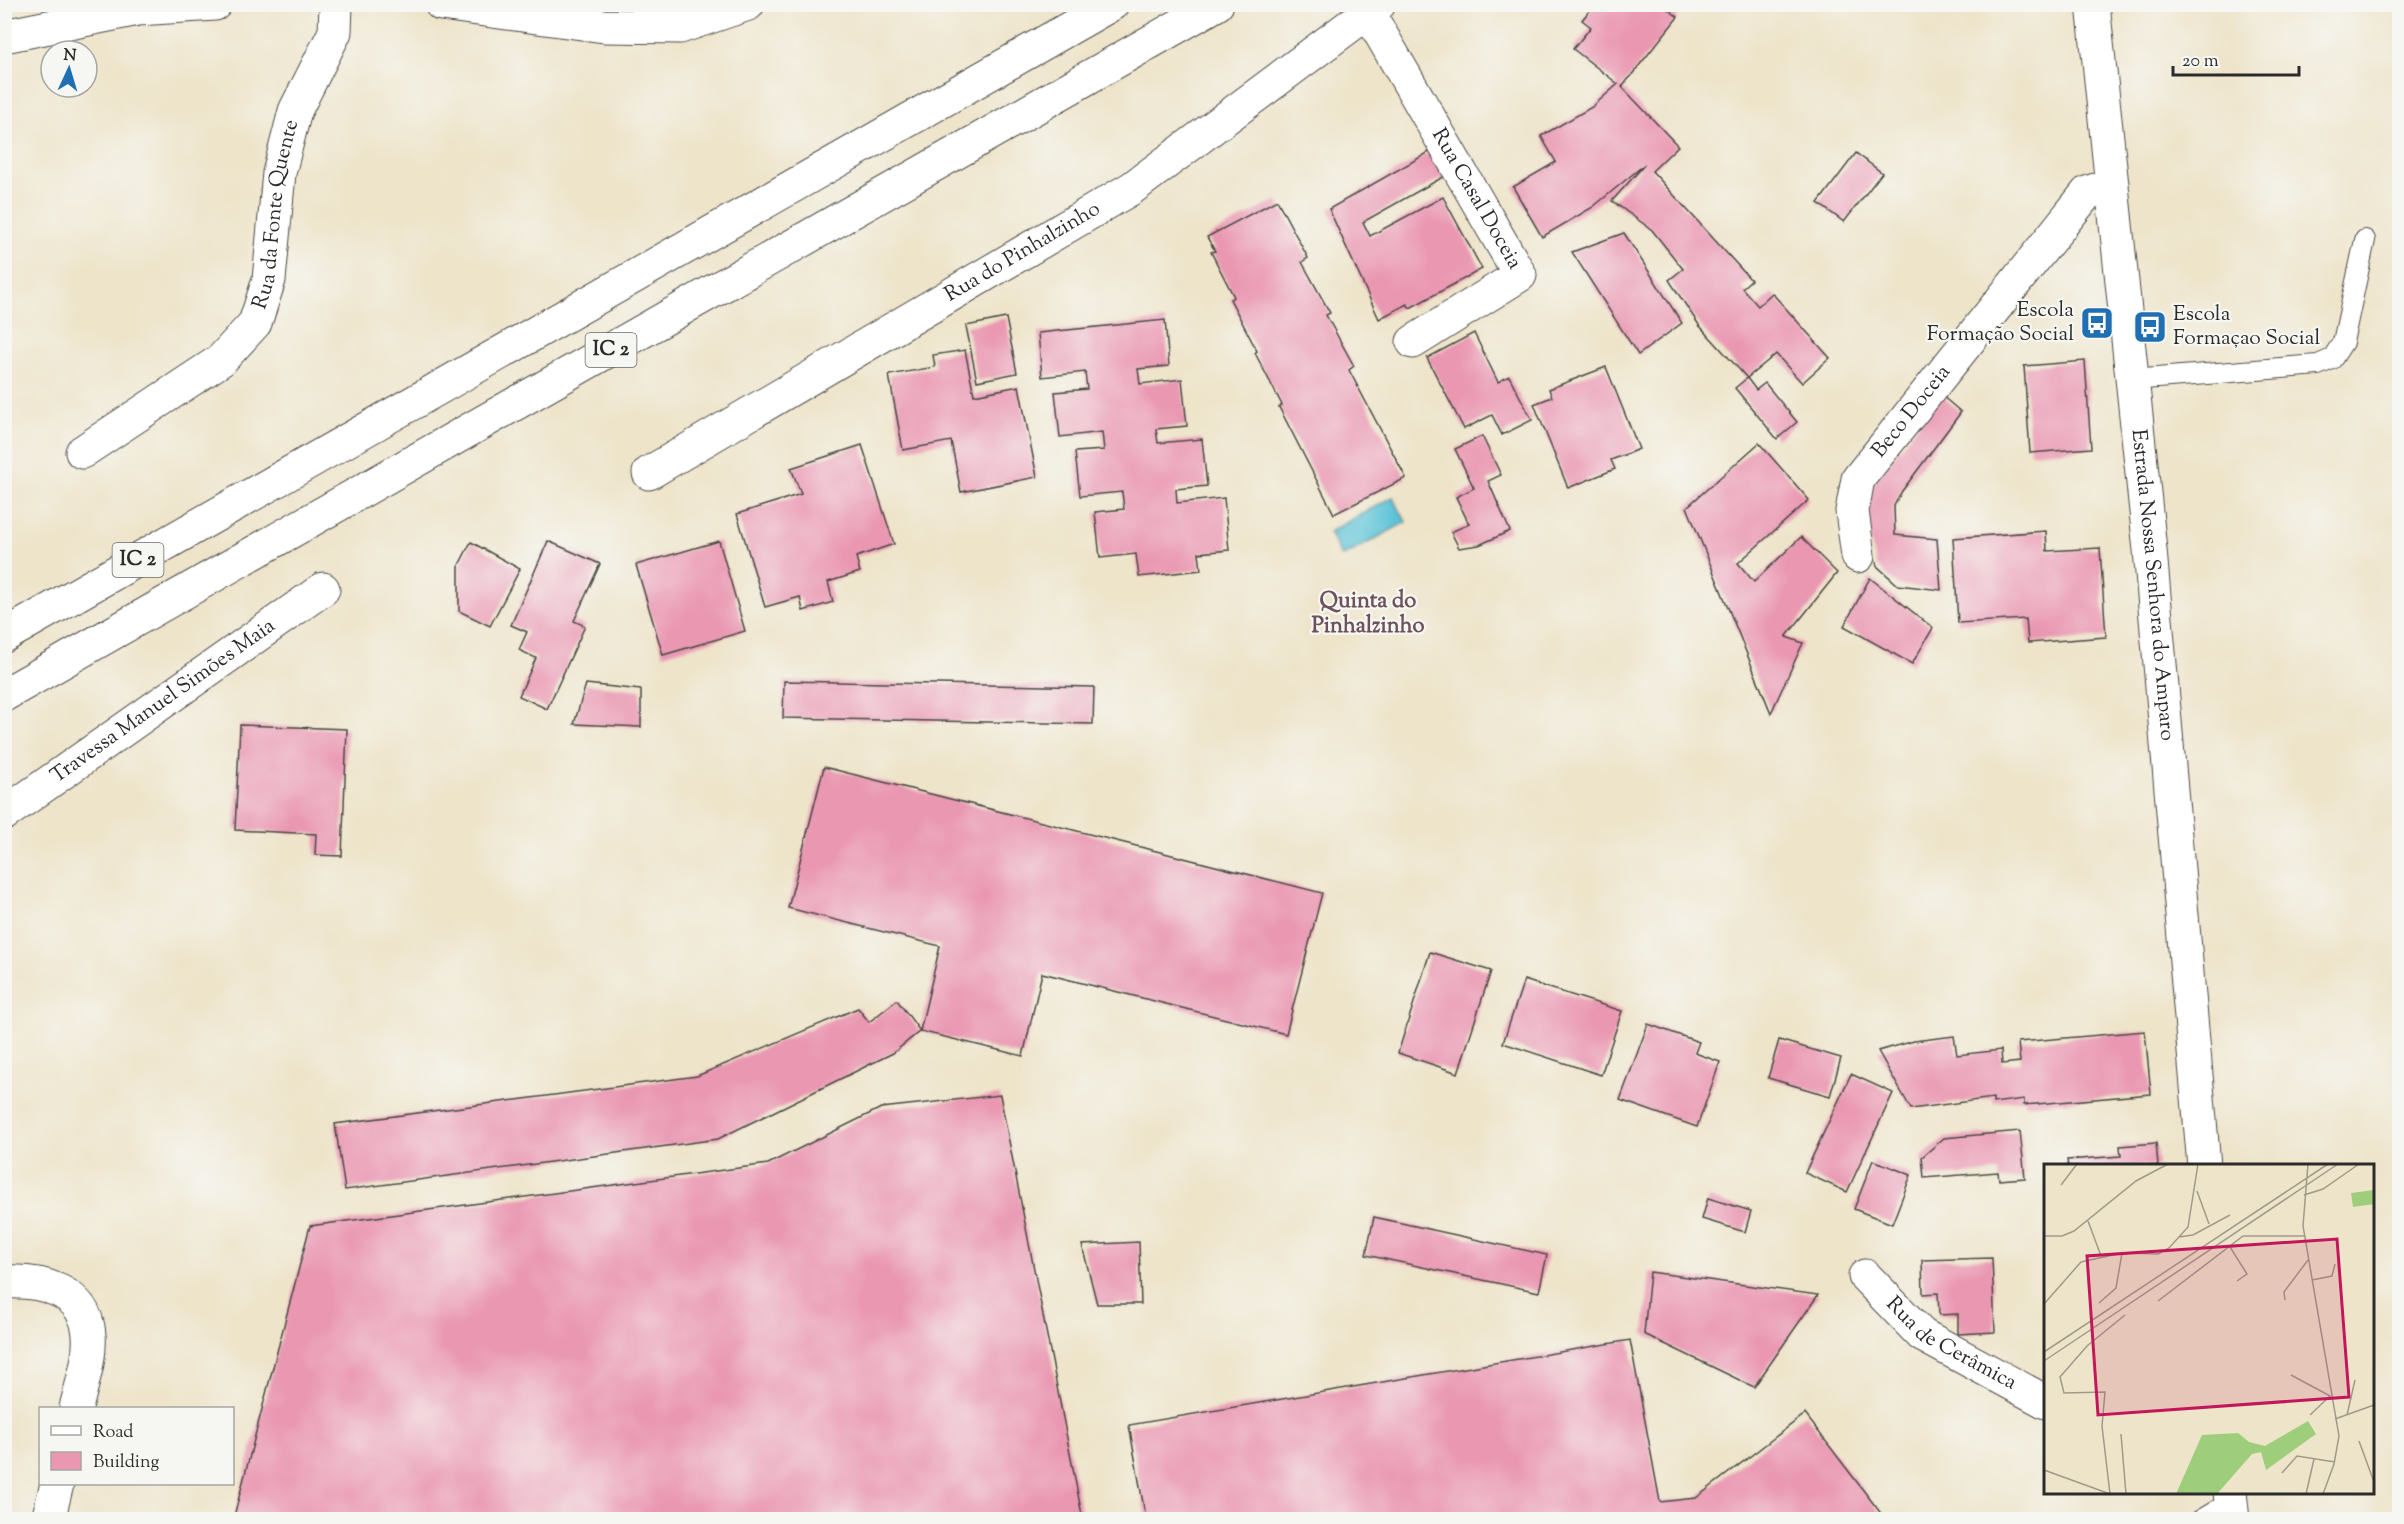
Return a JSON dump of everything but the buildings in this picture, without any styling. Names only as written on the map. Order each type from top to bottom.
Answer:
[{"type":"main road","points":[[4,36],[138,7],[215,4]]},
{"type":"main road","name":"Rua da Fonte Quente","points":[[82,452],[221,360],[255,323],[269,280],[279,173],[292,121],[335,32],[336,4]]},
{"type":"main road","points":[[441,4],[604,26],[680,27],[748,4]]},
{"type":"main road","name":"IC 2","points":[[4,636],[1112,4]]},
{"type":"main road","name":"IC 2","points":[[4,695],[1217,4]]},
{"type":"main road","name":"Estrada Nossa Senhora do Amparo","points":[[2093,4],[2133,380],[2180,879],[2204,1164]]},
{"type":"main road","name":"Rua Casal Doceia","points":[[1373,8],[1520,275],[1413,342]]},
{"type":"main road","name":"Rua do Pinhalzinho","points":[[649,472],[1132,188],[1373,8]]},
{"type":"main road","name":"Beco Doceia","points":[[1858,556],[1852,511],[1858,479],[2087,193],[2112,184]]},
{"type":"main road","name":"Travessa Manuel Simões Maia","points":[[4,814],[322,589]]},
{"type":"main road","name":"Rua de Cerâmica","points":[[1865,1276],[1922,1335],[2044,1401]]},
{"type":"main road","points":[[4,1282],[45,1284],[70,1296],[83,1313],[89,1335],[85,1371],[76,1407]]},
{"type":"main road","points":[[48,1520],[57,1485]]},
{"type":"lane","points":[[2133,380],[2318,365],[2332,359],[2343,342],[2365,240]]},
{"type":"lane","points":[[2200,1520],[2227,1502]]},
{"type":"water","points":[[1393,497],[1406,522],[1342,557],[1329,532]]},
{"type":"place","name":"Escola Formação Social","points":[[2097,323]]},
{"type":"place","name":"Escola Formaçao Social","points":[[2150,327]]},
{"type":"district","name":"Quinta do Pinhalzinho","points":[[1368,614]]}]
